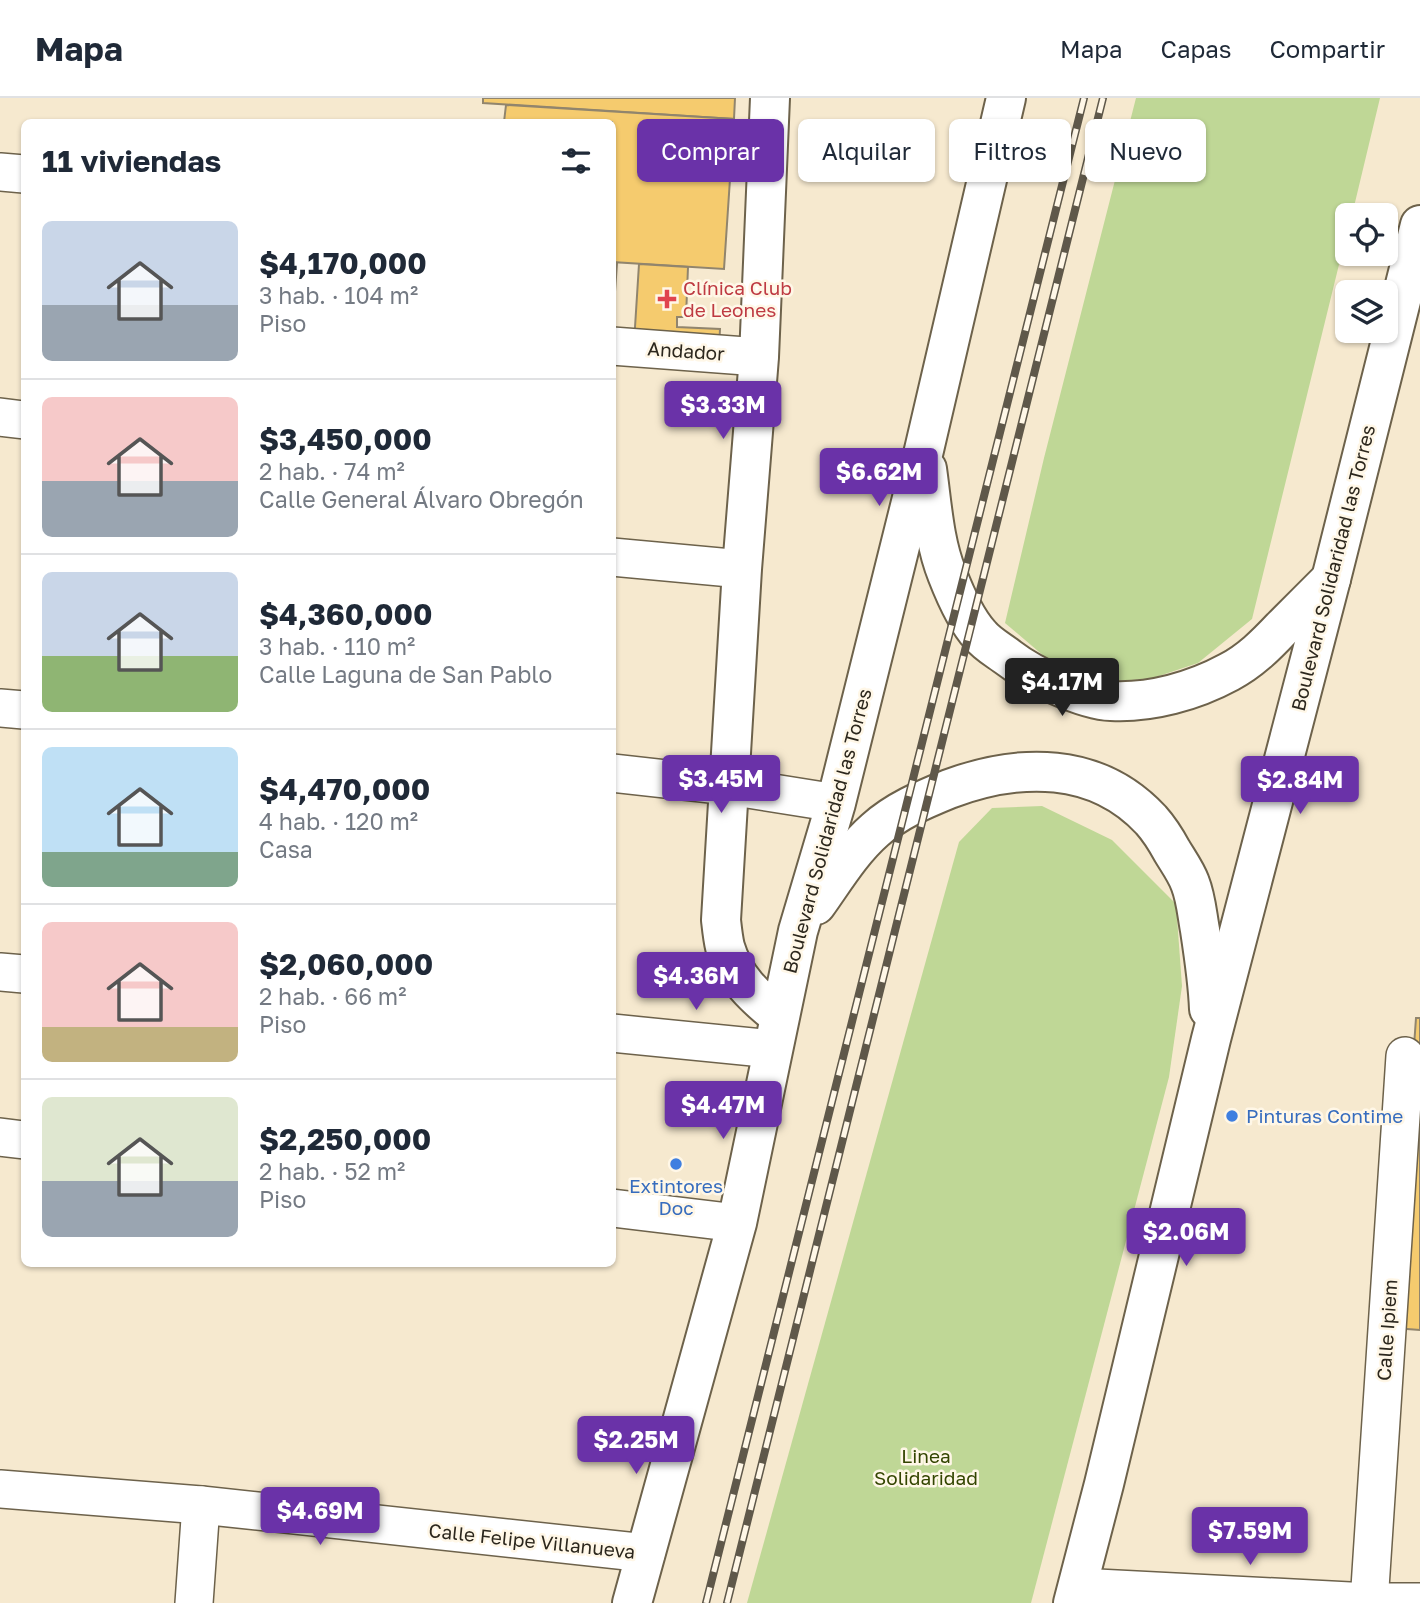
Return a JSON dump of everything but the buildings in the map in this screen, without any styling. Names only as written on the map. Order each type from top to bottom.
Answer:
[{"type":"main road","points":[[770,98],[759,357],[742,569],[721,920],[725,946],[733,966],[757,998],[776,1032]]},
{"type":"main road","name":"Boulevard Solidaridad las Torres","points":[[632,1603],[737,1223],[798,930],[836,803],[925,450],[1006,98]]},
{"type":"main road","name":"Boulevard Solidaridad las Torres","points":[[1076,1595],[1211,1039],[1420,225]]},
{"type":"main road","points":[[925,450],[938,544],[946,573],[961,606],[980,635],[1030,673],[1087,696],[1108,702],[1159,697],[1203,684],[1230,672],[1254,656],[1331,579]]},
{"type":"main road","points":[[798,930],[851,856],[874,831],[894,815],[922,800],[977,780],[1032,771],[1070,774],[1097,781],[1125,797],[1151,820],[1190,883],[1196,902],[1208,979],[1211,1039]]},
{"type":"street","points":[[0,172],[21,174]]},
{"type":"street","name":"Andador","points":[[616,346],[759,357]]},
{"type":"street","points":[[0,417],[21,420]]},
{"type":"street","points":[[616,557],[742,569]]},
{"type":"street","points":[[0,708],[21,710]]},
{"type":"street","points":[[616,773],[729,786],[836,803]]},
{"type":"street","points":[[0,972],[21,974]]},
{"type":"street","points":[[616,1033],[776,1032]]},
{"type":"street","name":"Calle Ipiem","points":[[1369,1602],[1405,1056]]},
{"type":"street","points":[[0,1136],[21,1139]]},
{"type":"street","points":[[616,1208],[737,1223]]},
{"type":"street","name":"Calle Felipe Villanueva","points":[[0,1489],[201,1505],[646,1553]]},
{"type":"street","points":[[194,1603],[201,1505]]},
{"type":"street","points":[[1076,1595],[1420,1602]]},
{"type":"green space","points":[[1136,98],[1380,98],[1355,203],[1335,203],[1335,266],[1339,266],[1252,619],[1198,663],[1150,679],[1112,681],[1052,663],[1005,623],[1115,182],[1206,182],[1206,119],[1131,119]]},
{"type":"green space","name":"Linea Solidaridad","points":[[1042,806],[1112,840],[1176,904],[1182,986],[1169,1077],[1031,1603],[747,1603],[959,842],[992,808]]},
{"type":"railway","points":[[706,1603],[1084,98]]},
{"type":"railway","points":[[727,1603],[1103,98]]},
{"type":"place","name":"Clínica Club de Leones","points":[[667,299]]},
{"type":"place","name":"Pinturas Contime","points":[[1232,1116]]},
{"type":"place","name":"Extintores Doc","points":[[676,1164]]}]
